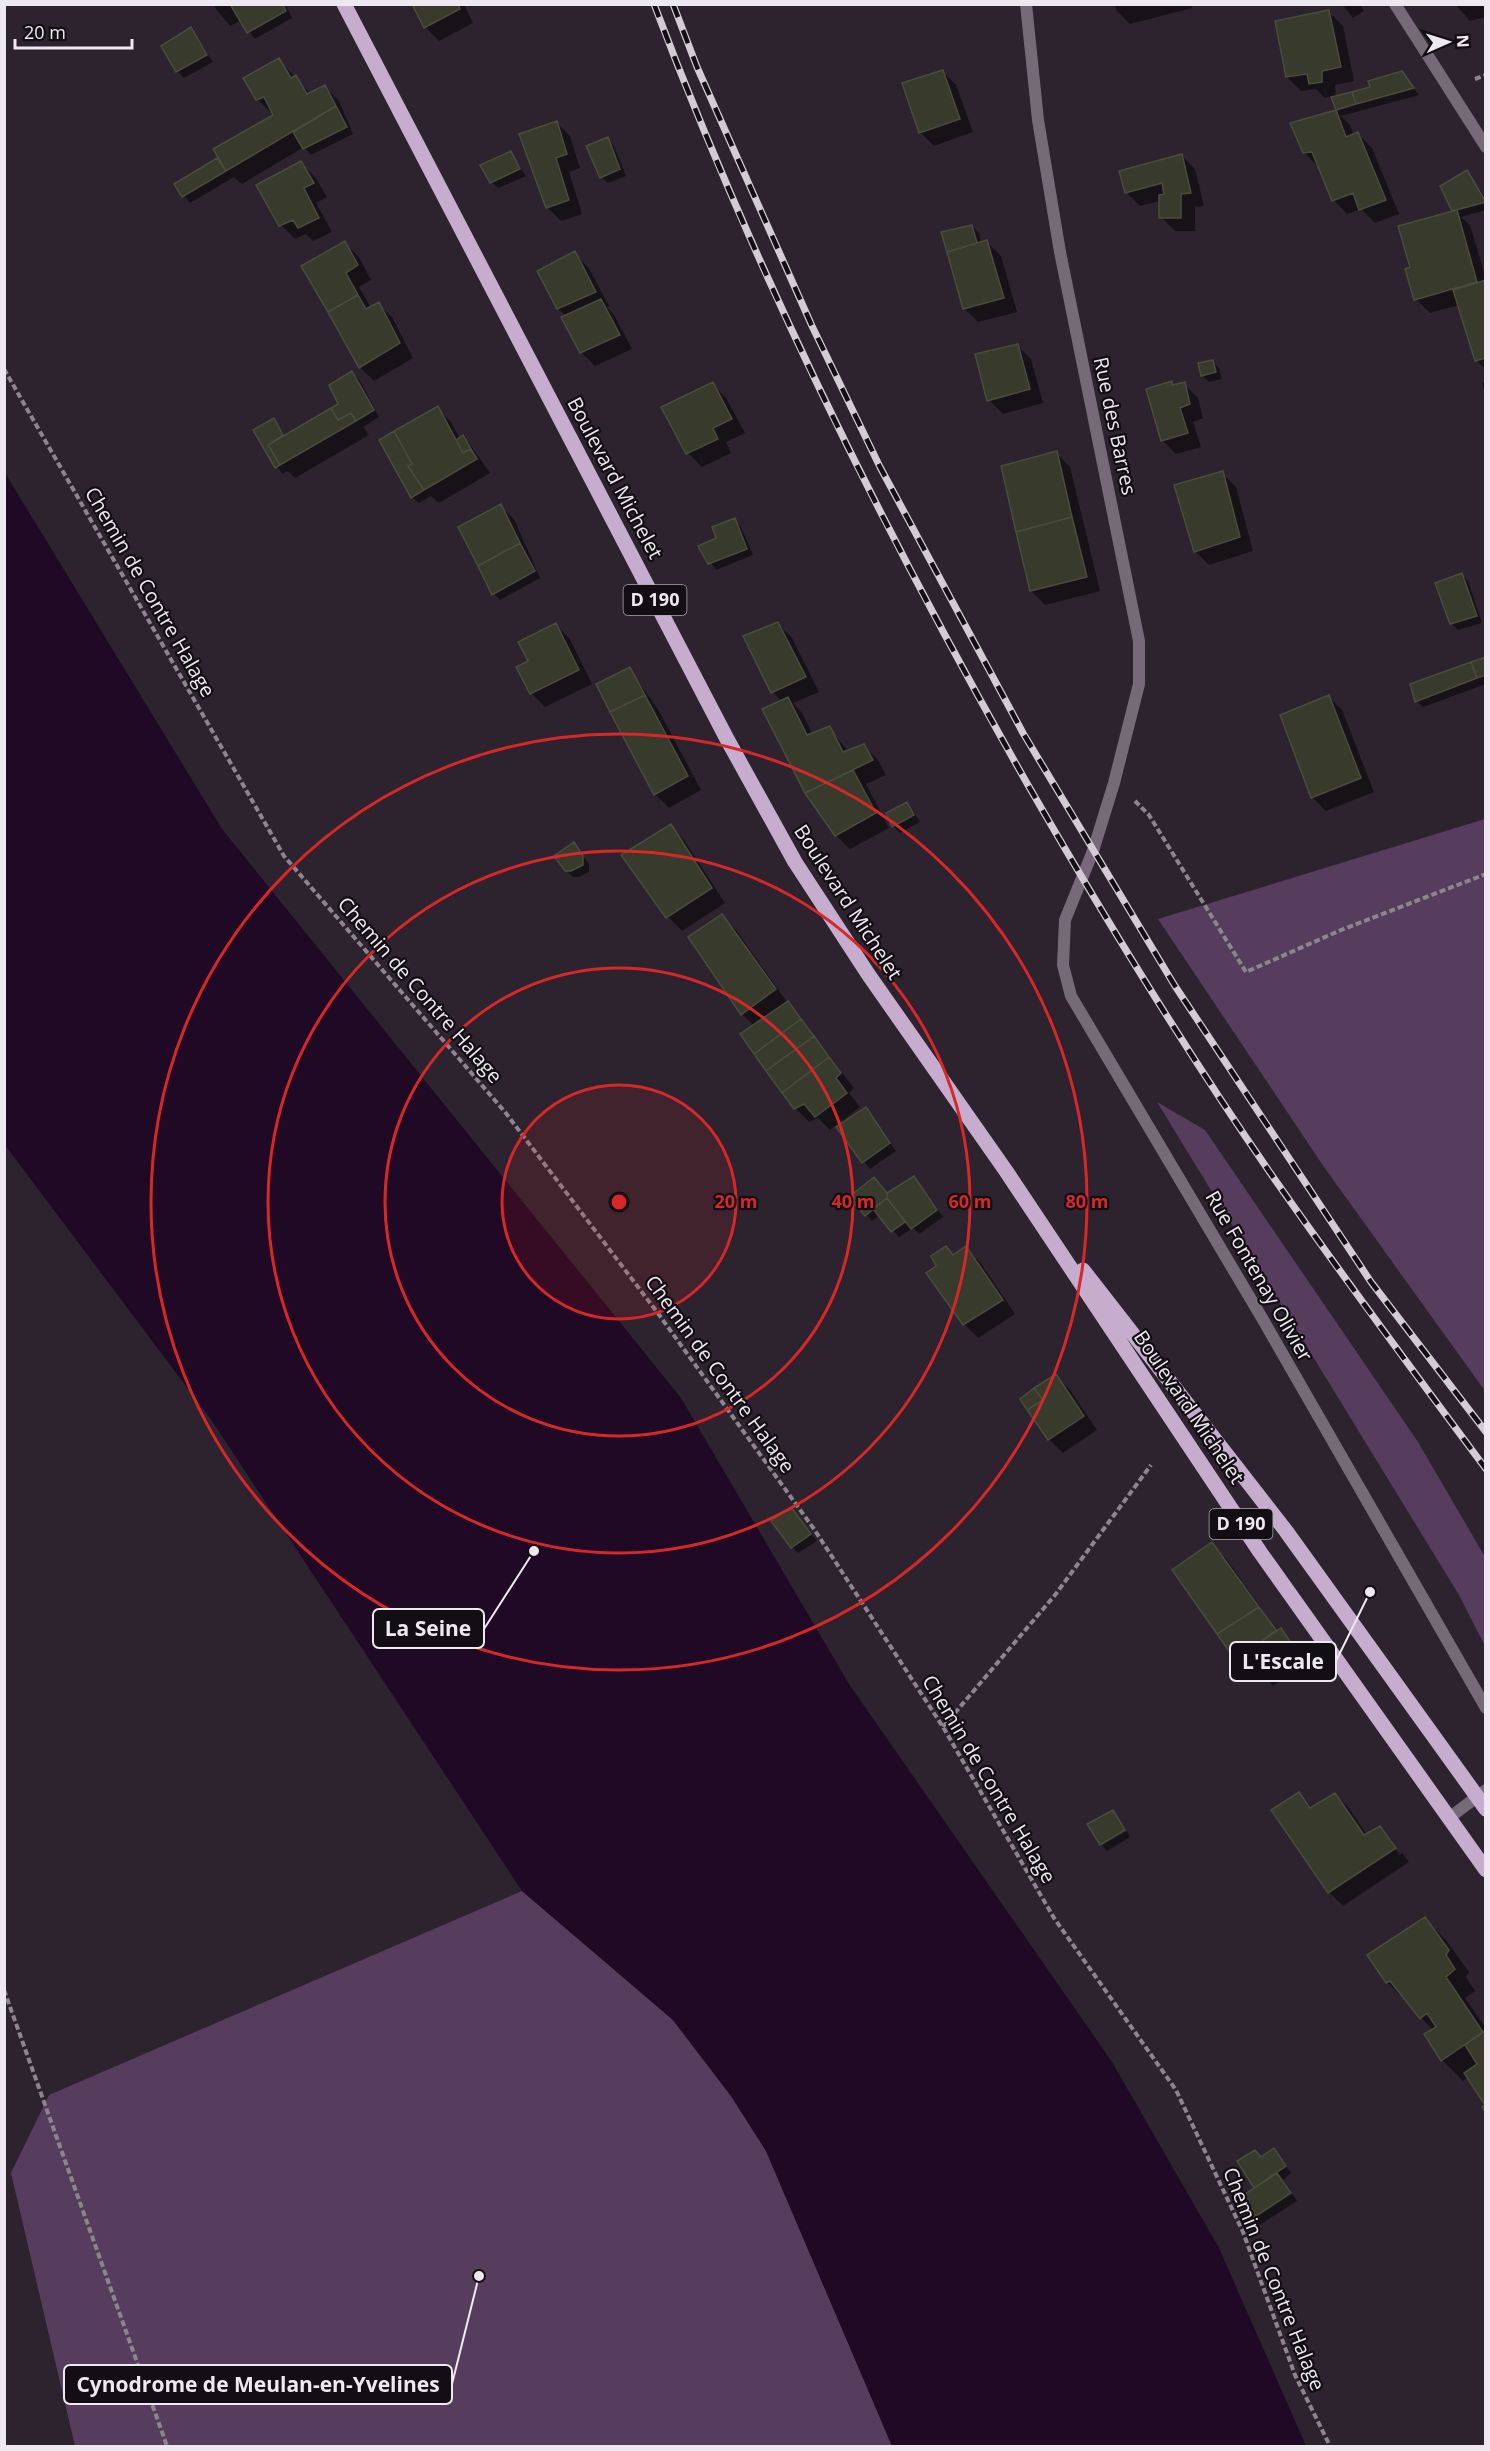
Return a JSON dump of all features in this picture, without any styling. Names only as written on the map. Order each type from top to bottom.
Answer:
[{"type":"main road","name":"Boulevard Michelet","points":[[344,4],[783,842],[862,965],[1006,1171],[1260,1552],[1485,1870]]},
{"type":"main road","name":"Boulevard Michelet","points":[[1006,1171],[1286,1531],[1483,1799]]},
{"type":"street","name":"Rue des Barres","points":[[1026,4],[1038,120],[1060,252],[1139,641],[1138,684],[1114,783],[1092,851]]},
{"type":"street","points":[[1395,4],[1485,147]]},
{"type":"street","name":"Rue Fontenay Olivier","points":[[1092,851],[1065,920],[1063,965],[1071,996],[1262,1318],[1485,1708]]},
{"type":"street","points":[[1449,1818],[1483,1799]]},
{"type":"path","name":"Chemin de Contre Halage","points":[[4,369],[284,856],[505,1112],[628,1274],[814,1529],[944,1727],[1054,1918],[1176,2090],[1243,2232],[1295,2375],[1330,2446]]},
{"type":"path","points":[[1114,783],[1149,815],[1246,972],[1341,930],[1485,873]]},
{"type":"path","points":[[944,1727],[1055,1595],[1151,1465]]},
{"type":"path","points":[[4,1990],[167,2446]]},
{"type":"shaded area","points":[[5,473],[222,829],[681,1398],[849,1684],[1112,2062],[1219,2248],[1306,2446],[892,2446],[766,2151],[731,2096],[673,2020],[522,1891],[210,1418],[5,1145]]},
{"type":"shaded area","points":[[1486,819],[1485,1391],[1324,1167],[1158,919]]},
{"type":"shaded area","points":[[1157,1102],[1205,1130],[1418,1442],[1485,1557],[1485,1646],[1459,1595]]},
{"type":"shaded area","points":[[522,1891],[673,2020],[731,2096],[766,2151],[892,2446],[75,2446],[11,2173],[49,2095]]},
{"type":"building","points":[[230,4],[283,4],[286,11],[247,33]]},
{"type":"building","points":[[412,4],[458,4],[460,9],[424,28]]},
{"type":"building","points":[[1329,10],[1341,67],[1322,71],[1322,82],[1309,84],[1307,74],[1286,77],[1275,21]]},
{"type":"building","points":[[191,27],[207,55],[176,72],[161,46]]},
{"type":"building","points":[[279,58],[291,78],[296,75],[307,94],[325,85],[336,106],[226,171],[213,149],[273,115],[264,97],[256,100],[243,78]]},
{"type":"building","points":[[943,70],[960,119],[919,133],[902,83]]},
{"type":"building","points":[[1402,71],[1414,88],[1356,104],[1352,92],[1370,87],[1368,81]]},
{"type":"building","points":[[1352,92],[1356,104],[1336,110],[1331,97]]},
{"type":"building","points":[[336,106],[347,127],[303,149],[293,132]]},
{"type":"building","points":[[1336,110],[1346,137],[1358,132],[1386,200],[1359,210],[1353,193],[1332,201],[1312,152],[1303,153],[1290,123]]},
{"type":"building","points":[[557,121],[567,154],[556,158],[569,200],[546,208],[519,134]]},
{"type":"building","points":[[608,137],[620,169],[600,178],[586,146]]},
{"type":"building","points":[[511,151],[520,169],[490,183],[480,165]]},
{"type":"building","points":[[1182,154],[1191,193],[1181,194],[1181,218],[1159,218],[1159,195],[1164,194],[1162,183],[1125,193],[1119,171]]},
{"type":"building","points":[[217,158],[226,171],[182,197],[174,184]]},
{"type":"building","points":[[301,161],[314,183],[304,188],[319,218],[298,228],[293,220],[279,226],[256,185]]},
{"type":"building","points":[[1467,170],[1486,202],[1452,211],[1440,186]]},
{"type":"building","points":[[1457,210],[1477,282],[1414,300],[1405,269],[1410,267],[1398,226]]},
{"type":"building","points":[[972,225],[977,243],[947,252],[941,232]]},
{"type":"building","points":[[987,240],[1004,298],[963,309],[947,252]]},
{"type":"building","points":[[345,241],[358,265],[346,273],[358,295],[328,312],[301,266]]},
{"type":"building","points":[[575,251],[596,292],[557,309],[537,271]]},
{"type":"building","points":[[1486,280],[1486,358],[1475,361],[1453,290]]},
{"type":"building","points":[[358,295],[366,309],[379,302],[400,343],[359,368],[328,312]]},
{"type":"building","points":[[601,299],[620,335],[580,353],[561,317]]},
{"type":"building","points":[[1018,344],[1030,389],[987,401],[975,354]]},
{"type":"building","points":[[1213,360],[1216,372],[1201,376],[1198,363]]},
{"type":"building","points":[[352,371],[374,410],[356,421],[351,413],[338,420],[331,408],[338,404],[329,385]]},
{"type":"building","points":[[1172,381],[1172,385],[1185,382],[1190,404],[1180,408],[1188,433],[1161,441],[1146,389]]},
{"type":"building","points":[[713,382],[732,419],[713,428],[718,439],[686,454],[661,407]]},
{"type":"building","points":[[438,406],[463,453],[471,449],[477,459],[424,490],[408,466],[412,464],[394,431]]},
{"type":"building","points":[[331,408],[338,420],[351,413],[356,421],[280,465],[268,445]]},
{"type":"building","points":[[274,418],[283,435],[268,445],[280,465],[275,468],[253,430]]},
{"type":"building","points":[[394,431],[412,464],[408,466],[424,490],[411,498],[379,440]]},
{"type":"building","points":[[463,435],[471,449],[463,453],[456,440]]},
{"type":"building","points":[[1057,451],[1072,517],[1016,532],[1001,466]]},
{"type":"building","points":[[1223,471],[1240,537],[1194,552],[1174,485]]},
{"type":"building","points":[[501,504],[520,543],[478,566],[458,527]]},
{"type":"building","points":[[1072,517],[1087,577],[1030,591],[1016,532]]},
{"type":"building","points":[[735,518],[747,549],[708,564],[698,546],[716,538],[712,527]]},
{"type":"building","points":[[520,543],[535,571],[492,595],[478,566]]},
{"type":"building","points":[[1462,573],[1477,616],[1450,624],[1435,583]]},
{"type":"building","points":[[778,622],[806,677],[771,693],[743,636]]},
{"type":"building","points":[[556,623],[579,670],[530,694],[516,667],[528,661],[518,642]]},
{"type":"building","points":[[1486,657],[1486,675],[1477,678],[1471,662]]},
{"type":"building","points":[[1471,662],[1477,678],[1415,702],[1410,684]]},
{"type":"building","points":[[630,667],[645,695],[610,712],[596,684]]},
{"type":"building","points":[[645,695],[688,776],[654,795],[610,712]]},
{"type":"building","points":[[1329,695],[1361,778],[1311,798],[1280,715]]},
{"type":"building","points":[[788,697],[807,735],[830,726],[843,752],[864,744],[873,760],[805,793],[762,709]]},
{"type":"building","points":[[853,770],[876,813],[835,836],[805,793]]},
{"type":"building","points":[[907,802],[914,815],[892,827],[886,813]]},
{"type":"building","points":[[671,824],[712,888],[666,918],[621,855]]},
{"type":"building","points":[[574,842],[583,856],[583,865],[571,871],[565,871],[554,856]]},
{"type":"building","points":[[722,914],[776,989],[741,1015],[688,937]]},
{"type":"building","points":[[788,1001],[801,1019],[754,1054],[740,1034]]},
{"type":"building","points":[[801,1019],[814,1036],[766,1071],[754,1054]]},
{"type":"building","points":[[814,1036],[829,1057],[782,1093],[766,1071]]},
{"type":"building","points":[[829,1057],[841,1073],[836,1078],[847,1093],[815,1117],[804,1104],[794,1109],[782,1093]]},
{"type":"building","points":[[866,1107],[890,1143],[862,1163],[836,1127]]},
{"type":"building","points":[[914,1176],[937,1210],[911,1229],[887,1198],[887,1193]]},
{"type":"building","points":[[874,1177],[887,1193],[887,1198],[865,1216],[849,1197]]},
{"type":"building","points":[[887,1198],[905,1222],[891,1232],[873,1209]]},
{"type":"building","points":[[946,1246],[953,1255],[966,1246],[1003,1300],[963,1325],[926,1273],[936,1266],[931,1256]]},
{"type":"building","points":[[1056,1374],[1084,1416],[1048,1440],[1027,1410],[1043,1400],[1034,1388]]},
{"type":"building","points":[[1034,1388],[1043,1400],[1027,1410],[1020,1399]]},
{"type":"building","points":[[791,1507],[811,1534],[791,1548],[771,1521]]},
{"type":"building","points":[[1212,1542],[1259,1607],[1217,1634],[1172,1570]]},
{"type":"building","points":[[1259,1607],[1276,1630],[1236,1661],[1217,1634]]},
{"type":"building","points":[[1281,1628],[1300,1656],[1266,1680],[1246,1652]]},
{"type":"building","points":[[1299,1792],[1310,1808],[1335,1793],[1364,1835],[1380,1826],[1396,1848],[1328,1893],[1271,1810]]},
{"type":"building","points":[[1113,1810],[1125,1830],[1100,1845],[1087,1824]]},
{"type":"building","points":[[1425,1917],[1449,1950],[1446,1955],[1455,1969],[1446,1977],[1483,2032],[1441,2061],[1424,2034],[1436,2027],[1427,2013],[1420,2019],[1390,1981],[1386,1983],[1367,1955]]},
{"type":"building","points":[[1486,2030],[1486,2113],[1482,2107],[1485,2105],[1464,2073],[1477,2064],[1465,2045]]},
{"type":"building","points":[[1274,2148],[1286,2166],[1254,2188],[1237,2161],[1255,2150],[1261,2157]]},
{"type":"building","points":[[1277,2173],[1291,2193],[1247,2222],[1236,2200]]},
{"type":"railway","points":[[654,4],[693,105],[779,304],[874,499],[1028,785],[1145,982],[1239,1127],[1350,1285],[1486,1469]]},
{"type":"railway","points":[[673,4],[697,67],[812,326],[880,467],[1023,733],[1175,986],[1371,1282],[1486,1432]]},
{"type":"place","name":"La Seine","points":[[534,1551]]},
{"type":"place","name":"L'Escale","points":[[1370,1592]]},
{"type":"place","name":"Cynodrome de Meulan-en-Yvelines","points":[[479,2276]]}]
